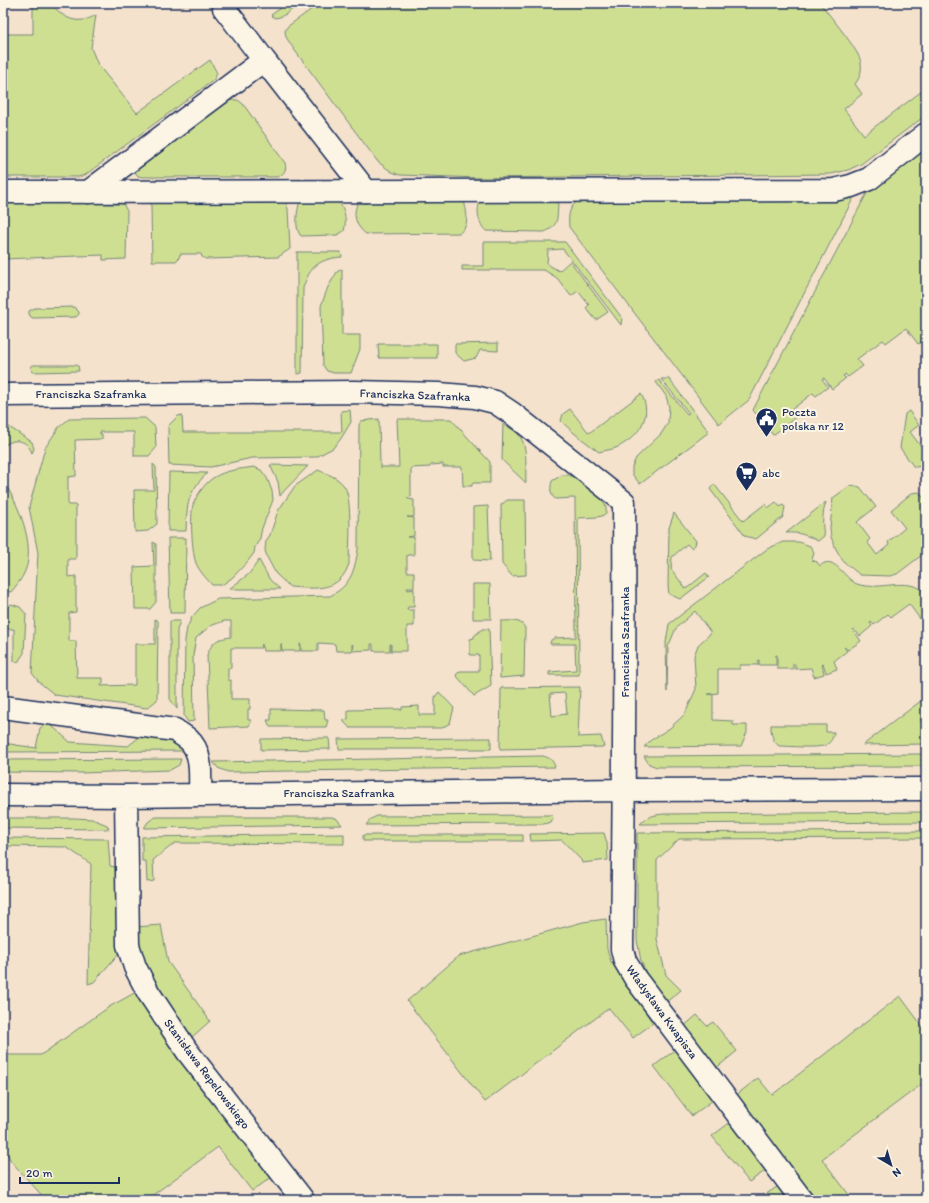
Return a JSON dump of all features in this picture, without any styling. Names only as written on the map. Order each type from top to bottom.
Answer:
[{"type":"street","points":[[224,8],[366,191]]},
{"type":"street","points":[[88,192],[264,60]]},
{"type":"street","points":[[3,192],[834,190],[850,186],[869,178],[926,134]]},
{"type":"street","name":"Franciszka Szafranka","points":[[3,395],[355,392],[439,394],[475,397],[495,402],[514,414],[624,502],[625,649],[623,790]]},
{"type":"street","points":[[3,706],[175,730],[189,740],[196,750],[200,767],[200,794]]},
{"type":"street","name":"Franciszka Szafranka","points":[[3,795],[126,796],[623,790],[926,789]]},
{"type":"street","name":"Władysława Kwapisza","points":[[623,790],[622,949],[625,961],[638,983],[802,1200]]},
{"type":"street","name":"Stanisława Repelowskiego","points":[[126,796],[128,945],[135,967],[148,992],[187,1051],[304,1200]]},
{"type":"green space","points":[[33,3],[51,3],[66,17],[71,19],[83,20],[96,15],[91,48],[98,65],[137,113],[210,60],[217,73],[211,82],[85,175],[78,177],[3,177],[3,34],[33,34]]},
{"type":"green space","points":[[287,3],[301,3],[280,17],[275,18],[271,15]]},
{"type":"green space","points":[[320,3],[820,3],[850,42],[861,63],[861,72],[855,84],[862,94],[844,109],[864,135],[926,88],[926,115],[861,164],[848,170],[831,174],[480,178],[400,175],[392,172],[378,162],[286,37],[285,31],[287,27]]},
{"type":"green space","points":[[238,100],[243,104],[285,163],[285,170],[282,175],[278,177],[138,176],[135,172],[137,167],[227,101]]},
{"type":"green space","points":[[926,149],[926,347],[922,342],[918,344],[906,328],[886,343],[883,340],[857,359],[863,366],[848,377],[845,374],[843,376],[846,378],[832,389],[824,378],[822,379],[828,387],[816,396],[813,393],[791,410],[796,417],[773,435],[753,410],[867,193]]},
{"type":"green space","points":[[856,193],[749,400],[719,424],[569,227],[571,208],[580,199],[815,201],[833,200]]},
{"type":"green space","points":[[336,199],[339,202],[344,214],[344,231],[337,235],[301,236],[297,229],[297,214],[300,201]]},
{"type":"green space","points":[[482,199],[554,201],[558,204],[556,221],[549,230],[544,232],[486,231],[479,220],[478,215],[480,202]]},
{"type":"green space","points":[[282,200],[288,209],[290,249],[278,257],[206,259],[202,257],[201,254],[180,254],[176,261],[152,261],[151,204],[155,202]]},
{"type":"green space","points":[[360,200],[464,201],[467,219],[465,227],[459,233],[366,234],[359,227],[355,213],[357,204]]},
{"type":"green space","points":[[3,202],[123,204],[127,211],[126,259],[103,260],[103,255],[3,259]]},
{"type":"green space","points":[[484,242],[565,242],[622,318],[621,325],[563,249],[548,250],[547,264],[559,271],[570,261],[608,312],[596,320],[586,308],[589,305],[578,291],[571,296],[557,278],[544,270],[462,270],[462,266],[484,266]]},
{"type":"green space","points":[[297,252],[341,252],[342,257],[327,260],[316,265],[306,280],[303,288],[302,373],[297,374]]},
{"type":"green space","points":[[342,269],[342,335],[360,335],[360,349],[351,373],[334,373],[327,371],[323,365],[321,306],[328,287],[337,272]]},
{"type":"green space","points":[[74,307],[79,312],[76,317],[33,318],[29,314],[29,311],[35,308]]},
{"type":"green space","points":[[498,343],[498,351],[480,350],[476,358],[464,361],[455,353],[455,344]]},
{"type":"green space","points":[[378,344],[437,344],[437,358],[379,358]]},
{"type":"green space","points":[[33,365],[76,365],[78,366],[79,371],[32,372],[31,367]]},
{"type":"green space","points":[[661,379],[669,379],[709,432],[640,484],[632,474],[632,467],[636,458],[661,434],[668,423],[669,407],[666,396],[656,382],[659,380],[687,414],[689,413]]},
{"type":"green space","points":[[641,394],[645,402],[646,410],[642,425],[632,438],[616,448],[599,452],[561,421],[563,414],[570,409],[589,433]]},
{"type":"green space","points":[[350,410],[351,422],[340,440],[333,448],[316,457],[252,458],[211,467],[169,465],[168,426],[178,416],[182,415],[183,432],[342,432],[341,411]]},
{"type":"green space","points":[[909,411],[919,425],[910,432],[926,453],[926,459],[923,461],[926,464],[924,466],[914,467],[900,448],[905,414]]},
{"type":"green space","points":[[145,418],[155,427],[156,448],[149,456],[134,456],[134,432],[100,432],[100,434],[102,434],[102,439],[75,440],[76,476],[68,477],[68,505],[76,505],[76,559],[68,559],[68,577],[76,576],[76,612],[69,613],[69,641],[76,641],[77,678],[103,678],[103,684],[101,684],[101,686],[135,685],[135,644],[155,644],[155,619],[158,621],[157,700],[147,708],[55,695],[39,682],[32,673],[38,553],[29,507],[45,448],[59,427],[69,419]]},
{"type":"green space","points":[[379,419],[380,467],[399,467],[397,419],[451,419],[490,462],[490,483],[472,483],[472,486],[463,486],[462,467],[443,467],[443,464],[431,465],[430,467],[411,468],[411,497],[407,498],[414,500],[414,517],[407,517],[414,518],[414,536],[407,537],[414,537],[414,555],[407,555],[407,572],[414,572],[414,588],[407,588],[408,590],[414,589],[414,607],[408,607],[407,610],[414,610],[414,626],[407,626],[407,651],[391,651],[390,644],[390,651],[373,651],[373,644],[371,644],[371,650],[352,651],[336,651],[335,644],[318,643],[318,651],[301,651],[301,644],[300,651],[282,651],[281,644],[281,651],[263,651],[262,644],[261,648],[231,648],[231,668],[228,668],[228,680],[231,680],[231,699],[250,699],[248,720],[251,720],[251,722],[249,726],[210,728],[207,655],[213,644],[218,640],[231,637],[231,621],[224,621],[210,626],[196,638],[193,655],[194,721],[188,722],[184,716],[185,640],[187,628],[192,617],[200,608],[218,599],[330,596],[343,587],[350,577],[355,565],[358,550],[359,425],[361,421]]},
{"type":"green space","points":[[3,423],[32,442],[34,449],[32,453],[27,445],[19,441],[11,442],[3,447]]},
{"type":"green space","points":[[503,424],[514,430],[521,438],[523,443],[526,456],[526,483],[502,460]]},
{"type":"green space","points":[[153,464],[156,467],[157,524],[148,531],[135,532],[134,490],[154,490]]},
{"type":"green space","points":[[270,465],[308,466],[280,496],[278,482]]},
{"type":"green space","points":[[254,467],[261,470],[267,478],[272,491],[273,500],[262,528],[260,538],[255,547],[254,553],[233,577],[222,585],[212,585],[203,575],[196,563],[192,526],[193,505],[201,490],[213,478],[238,469]]},
{"type":"green space","points":[[318,470],[339,480],[347,492],[350,511],[349,564],[341,578],[334,584],[316,588],[290,587],[276,574],[267,557],[265,550],[266,541],[270,535],[278,511],[295,486]]},
{"type":"green space","points":[[169,472],[207,473],[195,487],[189,499],[186,531],[168,531]]},
{"type":"green space","points":[[562,475],[570,475],[590,488],[604,502],[606,508],[606,513],[602,516],[578,518],[579,675],[549,675],[549,672],[576,670],[575,644],[550,644],[551,640],[555,638],[576,637],[575,498],[555,499],[551,491],[552,481]]},
{"type":"green space","points":[[3,481],[14,500],[24,524],[28,549],[28,561],[25,571],[21,580],[11,592],[3,591]]},
{"type":"green space","points":[[714,484],[743,521],[765,504],[768,508],[776,502],[780,507],[783,505],[785,507],[783,517],[756,539],[745,536],[710,489]]},
{"type":"green space","points":[[851,485],[860,487],[876,507],[857,522],[870,539],[867,542],[877,555],[889,545],[888,542],[905,528],[891,510],[912,493],[919,492],[926,501],[926,552],[897,574],[890,576],[860,575],[843,561],[831,537],[830,528],[833,498]]},
{"type":"green space","points":[[507,500],[525,500],[526,575],[512,576],[502,564],[501,505]]},
{"type":"green space","points":[[826,502],[823,519],[824,536],[818,541],[802,534],[786,533]]},
{"type":"green space","points":[[488,506],[490,561],[473,560],[473,507]]},
{"type":"green space","points":[[674,513],[696,541],[695,545],[691,548],[687,544],[672,557],[671,569],[686,589],[706,573],[709,577],[680,599],[669,594],[668,586],[669,528]]},
{"type":"green space","points":[[168,538],[186,538],[185,613],[170,613]]},
{"type":"green space","points":[[153,542],[156,544],[156,602],[150,609],[135,609],[134,567],[154,566]]},
{"type":"green space","points":[[783,542],[799,542],[810,546],[814,552],[812,560],[817,562],[820,566],[825,563],[834,565],[857,584],[875,586],[902,584],[919,588],[926,593],[926,621],[923,623],[909,604],[891,617],[888,614],[874,625],[871,622],[870,623],[872,626],[860,636],[854,629],[853,630],[861,641],[848,650],[844,647],[847,651],[834,661],[837,669],[826,673],[822,663],[824,674],[814,677],[811,668],[795,669],[795,664],[793,664],[793,669],[777,669],[777,655],[776,665],[759,665],[758,660],[758,665],[740,665],[740,669],[718,669],[718,693],[708,694],[713,695],[713,720],[733,721],[733,725],[747,725],[747,732],[741,746],[644,747],[651,740],[670,728],[685,714],[696,689],[694,656],[698,645],[711,633],[695,611],[676,628],[668,647],[667,692],[666,642],[669,624],[767,549]]},
{"type":"green space","points":[[259,560],[270,580],[280,589],[229,589],[249,574]]},
{"type":"green space","points":[[473,584],[490,584],[491,619],[473,619]]},
{"type":"green space","points":[[11,604],[20,607],[26,614],[24,653],[18,662],[14,661],[14,629],[3,629],[3,611]]},
{"type":"green space","points":[[170,621],[180,621],[177,630],[177,709],[170,699]]},
{"type":"green space","points":[[501,621],[518,622],[525,628],[524,676],[500,678]]},
{"type":"green space","points":[[482,629],[489,629],[491,686],[474,696],[456,675],[460,671],[479,671],[479,655],[470,655],[470,639],[474,638],[474,636]]},
{"type":"green space","points":[[580,687],[578,737],[601,736],[604,747],[500,749],[501,688]],"holes":[[[565,693],[567,714],[552,716],[550,694]]]},
{"type":"green space","points":[[439,692],[454,708],[450,723],[442,728],[350,728],[344,722],[344,720],[348,719],[348,710],[402,710],[402,707],[419,706],[419,715],[435,715],[435,697]]},
{"type":"green space","points":[[926,697],[926,715],[920,720],[926,727],[926,744],[863,745]]},
{"type":"green space","points":[[271,709],[324,710],[325,720],[328,720],[326,727],[270,727],[267,720],[271,720]]},
{"type":"green space","points":[[45,724],[52,726],[70,742],[128,746],[142,735],[155,736],[171,739],[184,751],[3,752],[3,743],[36,748],[40,728]]},
{"type":"green space","points":[[771,725],[826,725],[826,732],[834,732],[832,738],[826,745],[810,747],[779,746],[772,737]]},
{"type":"green space","points":[[329,738],[330,749],[261,750],[261,739]]},
{"type":"green space","points":[[491,738],[491,749],[339,749],[338,739]]},
{"type":"green space","points":[[926,754],[926,766],[657,767],[649,764],[644,756]]},
{"type":"green space","points":[[543,756],[551,760],[555,767],[228,772],[218,768],[213,762]]},
{"type":"green space","points":[[181,759],[179,765],[170,770],[81,773],[3,772],[3,760]]},
{"type":"green space","points":[[926,812],[926,822],[640,824],[651,816],[664,814]]},
{"type":"green space","points":[[552,815],[553,818],[551,822],[544,824],[366,825],[371,819],[377,816]]},
{"type":"green space","points":[[155,817],[332,817],[337,819],[342,825],[144,828],[148,822]]},
{"type":"green space","points":[[3,818],[92,819],[107,825],[109,829],[3,828]]},
{"type":"green space","points":[[926,831],[926,838],[679,839],[657,860],[657,939],[666,975],[681,990],[665,1003],[648,978],[641,961],[637,940],[637,833]]},
{"type":"green space","points":[[604,833],[607,843],[608,860],[582,863],[581,860],[562,840],[531,841],[530,834]]},
{"type":"green space","points":[[344,834],[344,844],[175,843],[153,860],[154,881],[147,882],[146,861],[142,861],[142,837]]},
{"type":"green space","points":[[363,835],[523,835],[523,841],[363,841]]},
{"type":"green space","points":[[3,838],[108,839],[110,866],[116,867],[117,935],[120,952],[94,982],[88,984],[91,864],[66,847],[3,846]]},
{"type":"green space","points":[[606,919],[607,949],[611,962],[653,1023],[633,1038],[609,1008],[485,1102],[407,1001],[459,956],[583,922]]},
{"type":"green space","points":[[161,925],[168,962],[210,1021],[192,1037],[148,971],[139,947],[136,927]]},
{"type":"green space","points":[[138,991],[272,1177],[252,1191],[218,1147],[146,1200],[46,1200],[11,1161],[3,1146],[3,1055],[41,1055],[109,1007]]},
{"type":"green space","points":[[900,996],[926,1031],[926,1081],[822,1159],[853,1200],[814,1200],[735,1096],[758,1078],[772,1095]]},
{"type":"green space","points":[[697,1015],[707,1026],[713,1022],[737,1051],[715,1069],[682,1028]]},
{"type":"green space","points":[[675,1050],[713,1100],[692,1116],[654,1066]]},
{"type":"green space","points":[[732,1121],[767,1167],[765,1171],[749,1182],[712,1136]]},
{"type":"green space","points":[[780,1185],[783,1194],[782,1200],[757,1200]]},
{"type":"place","name":"Poczta polska nr 12","points":[[767,438]]},
{"type":"place","name":"abc","points":[[747,492]]}]
